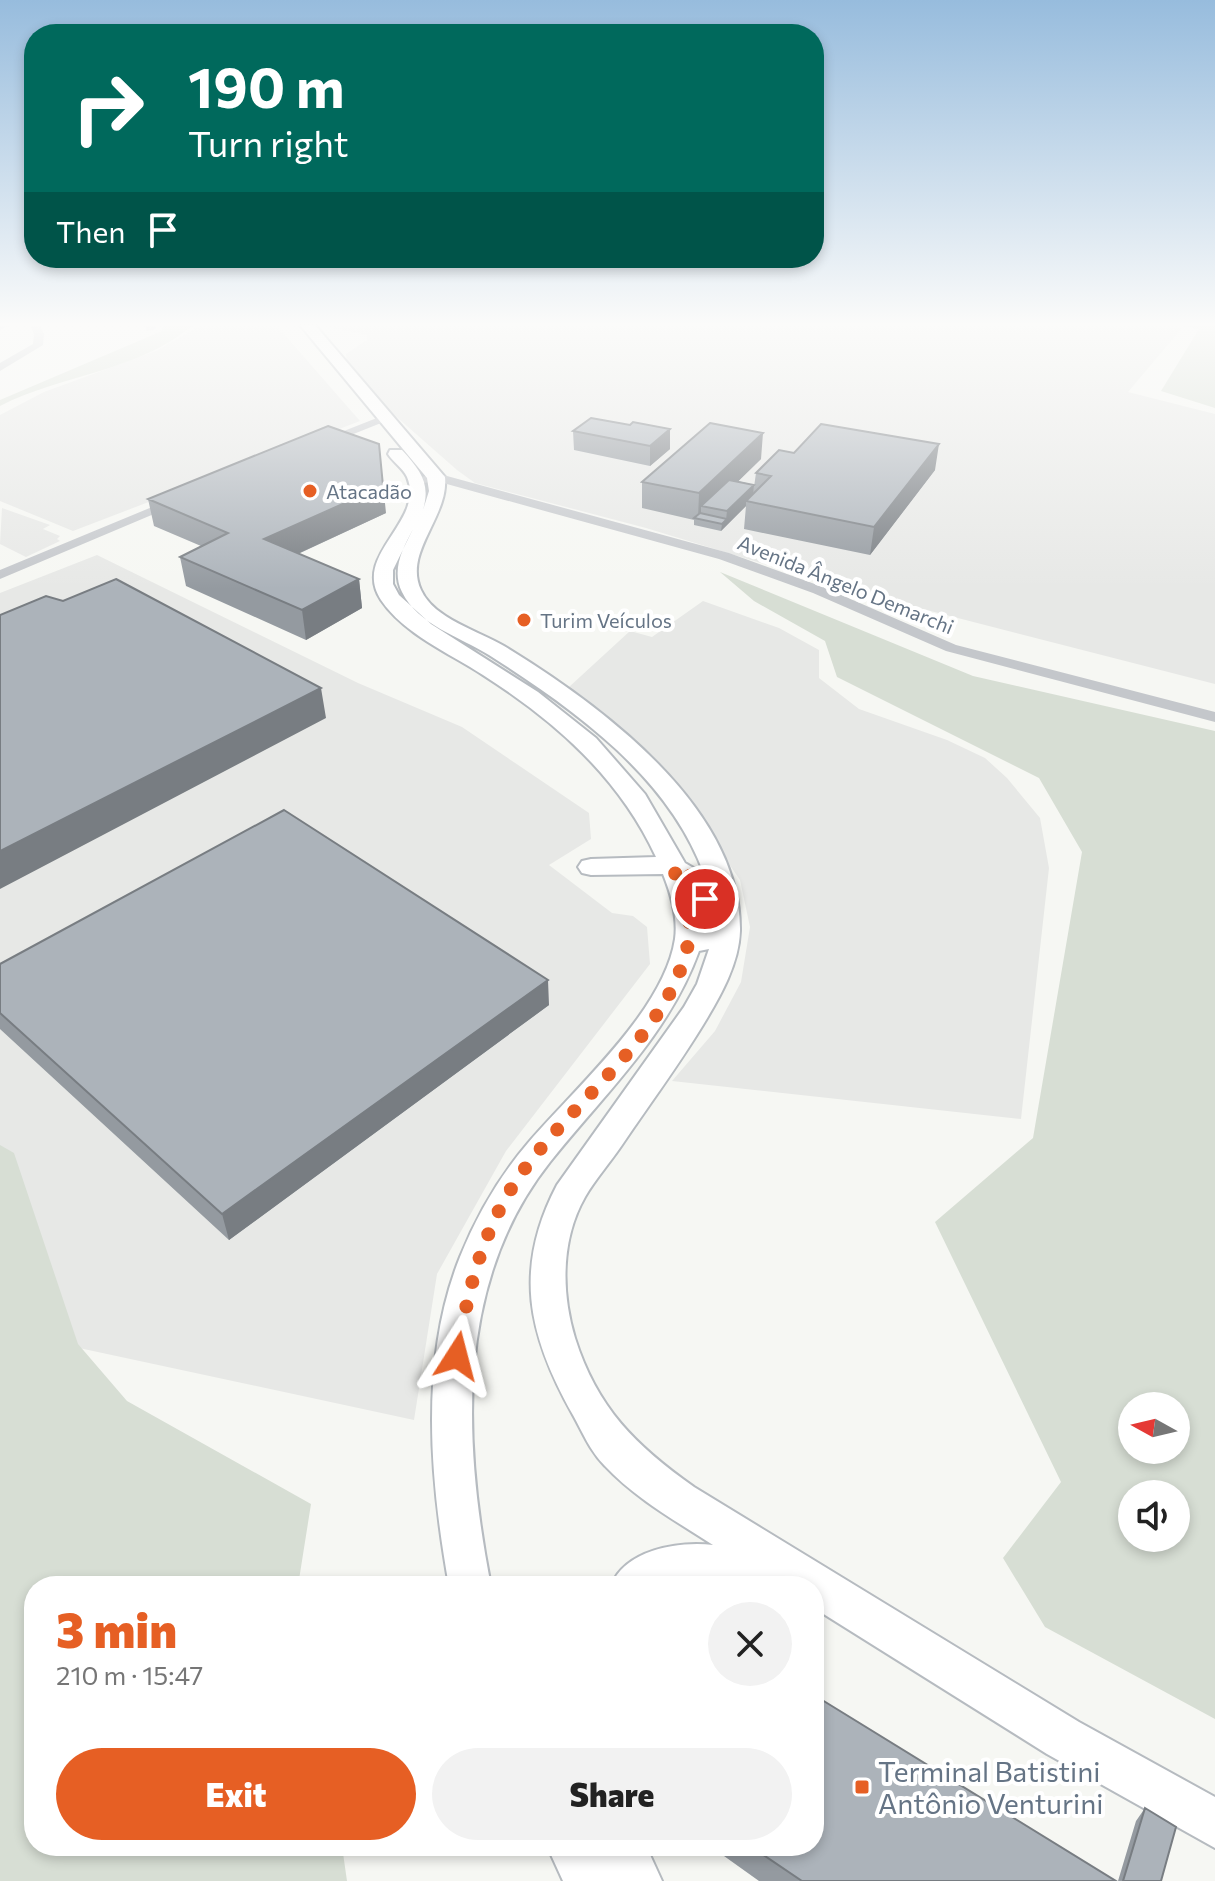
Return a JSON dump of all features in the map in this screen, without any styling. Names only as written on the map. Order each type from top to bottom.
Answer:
[{"type":"main road","points":[[360,413],[439,487],[409,559],[406,575],[410,590],[421,604],[566,696],[621,741],[663,786],[699,832],[717,869],[724,895],[726,932],[709,991],[569,1193],[554,1228],[548,1255],[547,1289],[565,1364],[599,1427],[635,1469],[680,1501],[801,1576]]},
{"type":"main road","points":[[383,413],[426,478]]},
{"type":"main road","points":[[426,478],[410,521],[388,557],[381,578],[382,587],[419,625],[499,676],[579,735],[635,798],[666,847],[689,922],[689,938],[671,991],[639,1038],[512,1187],[493,1220],[469,1287],[457,1356],[453,1455],[458,1522],[468,1576]]},
{"type":"main road","points":[[591,867],[642,865],[673,868],[689,873],[699,881],[705,899],[701,952],[677,1010],[663,1060]]},
{"type":"main road","points":[[654,1576],[675,1568],[738,1567],[759,1576]]},
{"type":"main road","points":[[824,1590],[1063,1738]]},
{"type":"main road","points":[[824,1608],[1215,1824]]},
{"type":"main road","points":[[576,1856],[590,1881]]},
{"type":"main road","points":[[626,1856],[637,1881]]},
{"type":"street","points":[[310,447],[387,417]]},
{"type":"street","name":"Avenida Ângelo Demarchi","points":[[426,478],[724,556],[818,590],[951,648],[1215,717]]},
{"type":"street","points":[[0,575],[182,499]]},
{"type":"shaded area","points":[[353,413],[360,421],[73,531],[0,501],[0,415]]},
{"type":"shaded area","points":[[392,413],[1215,414],[1215,684],[853,591],[646,528],[475,483]]},
{"type":"shaded area","points":[[2,508],[50,525],[43,529],[60,536],[57,539],[60,541],[26,557],[0,544]]},
{"type":"shaded area","points":[[97,555],[358,683],[462,727],[589,813],[591,839],[549,865],[612,913],[633,916],[647,927],[650,964],[506,1151],[437,1274],[414,1420],[0,1331],[0,593]]},
{"type":"shaded area","points":[[720,572],[973,676],[1215,731],[1215,1719],[1045,1627],[1003,1558],[1061,1482],[935,1222],[1033,1138],[1082,852],[1039,778],[837,677],[825,641],[754,601]]},
{"type":"shaded area","points":[[703,601],[779,628],[819,650],[819,678],[859,709],[947,740],[985,758],[1007,778],[1040,818],[1049,868],[1021,1119],[672,1081],[715,1031],[741,982],[750,927],[740,880],[666,771],[569,687],[630,631],[652,637]]},
{"type":"shaded area","points":[[0,1145],[14,1153],[78,1344],[127,1401],[311,1504],[300,1576],[24,1576],[24,1856],[343,1856],[347,1881],[0,1881]]},
{"type":"building","points":[[591,418],[670,429],[650,446],[573,431]]},
{"type":"building","points":[[710,423],[763,433],[699,493],[642,482]]},
{"type":"building","points":[[821,424],[939,444],[874,527],[746,501],[771,476],[756,473],[779,450],[794,453]]},
{"type":"building","points":[[328,426],[379,444],[383,486],[264,539],[359,579],[302,610],[180,557],[228,533],[148,499]]},
{"type":"building","points":[[729,480],[754,485],[727,511],[701,506]]},
{"type":"building","points":[[700,513],[727,519],[722,524],[694,518]]},
{"type":"building","points":[[116,579],[321,688],[0,851],[0,615],[46,596],[63,601]]},
{"type":"building","points":[[284,810],[548,980],[222,1214],[0,1013],[0,964]]},
{"type":"building","name":"Terminal Batistini Antônio Venturini","points":[[824,1701],[1116,1881],[802,1881],[765,1856],[824,1856]]},
{"type":"building","points":[[1145,1808],[1176,1827],[1161,1881],[1123,1881]]},
{"type":"place","name":"Atacadão","points":[[310,491]]},
{"type":"place","name":"Turim Veículos","points":[[524,620]]},
{"type":"place","name":"Terminal Batistini Antônio Venturini","points":[[862,1787]]},
{"type":"route","points":[[457,1356],[469,1287],[479,1254],[493,1220],[512,1187],[639,1038],[671,991],[689,938],[689,922],[673,868],[689,873],[699,881],[705,899]]}]
